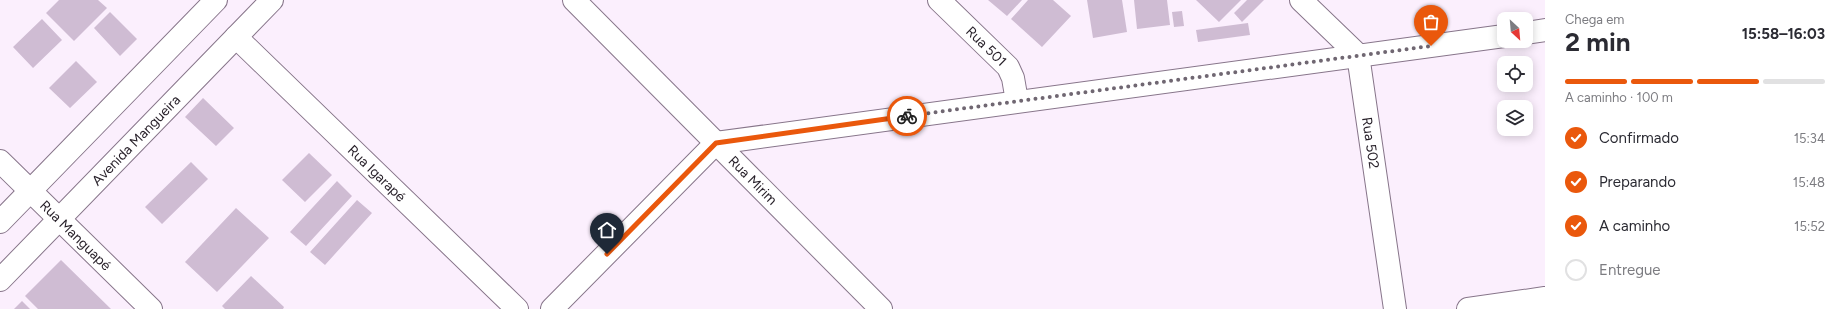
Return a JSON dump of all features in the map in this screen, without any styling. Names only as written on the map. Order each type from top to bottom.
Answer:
[{"type":"street","name":"Avenida Mangueira","points":[[0,280],[272,0]]},
{"type":"street","name":"Rua Mirim","points":[[574,0],[881,309]]},
{"type":"street","name":"Rua 501","points":[[939,0],[1008,67],[1013,78],[1017,101]]},
{"type":"street","points":[[1301,0],[1358,55]]},
{"type":"street","points":[[0,222],[210,2]]},
{"type":"street","points":[[1533,32],[1545,30]]},
{"type":"street","name":"Rua Igarapé","points":[[236,37],[517,309]]},
{"type":"street","points":[[552,309],[716,143],[1497,37]]},
{"type":"street","name":"Rua 502","points":[[1358,55],[1395,309]]},
{"type":"street","name":"Rua Manguapé","points":[[0,161],[151,309]]},
{"type":"street","points":[[1468,309],[1545,298]]},
{"type":"building","points":[[59,0],[98,0],[107,8],[74,41],[46,13]]},
{"type":"building","points":[[988,0],[1022,0],[1007,16]]},
{"type":"building","points":[[1028,0],[1053,0],[1071,16],[1042,47],[1011,19]]},
{"type":"building","points":[[1087,0],[1122,0],[1127,32],[1093,38]]},
{"type":"building","points":[[1134,0],[1167,0],[1170,25],[1137,29]]},
{"type":"building","points":[[1196,0],[1241,0],[1219,22]]},
{"type":"building","points":[[1247,0],[1264,0],[1242,22],[1234,13]]},
{"type":"building","points":[[1182,11],[1184,26],[1174,27],[1172,12]]},
{"type":"building","points":[[110,12],[137,39],[120,56],[94,28]]},
{"type":"building","points":[[42,19],[62,40],[33,68],[13,47]]},
{"type":"building","points":[[1248,23],[1250,35],[1198,42],[1196,30]]},
{"type":"building","points":[[76,61],[97,82],[70,108],[49,88]]},
{"type":"building","points":[[203,98],[234,128],[216,146],[185,117]]},
{"type":"building","points":[[309,153],[332,175],[305,202],[282,180]]},
{"type":"building","points":[[191,162],[208,179],[162,224],[145,207]]},
{"type":"building","points":[[337,181],[352,196],[306,246],[290,232]]},
{"type":"building","points":[[357,200],[372,213],[325,265],[310,252]]},
{"type":"building","points":[[236,208],[269,238],[217,292],[185,262]]},
{"type":"building","points":[[61,260],[111,309],[38,309],[25,296]]},
{"type":"building","points":[[251,276],[284,307],[283,309],[225,309],[222,306]]},
{"type":"building","points":[[22,301],[30,309],[14,309]]},
{"type":"way so far","points":[[907,116],[1431,46]]},
{"type":"route","points":[[607,254],[716,143],[907,116]]}]
